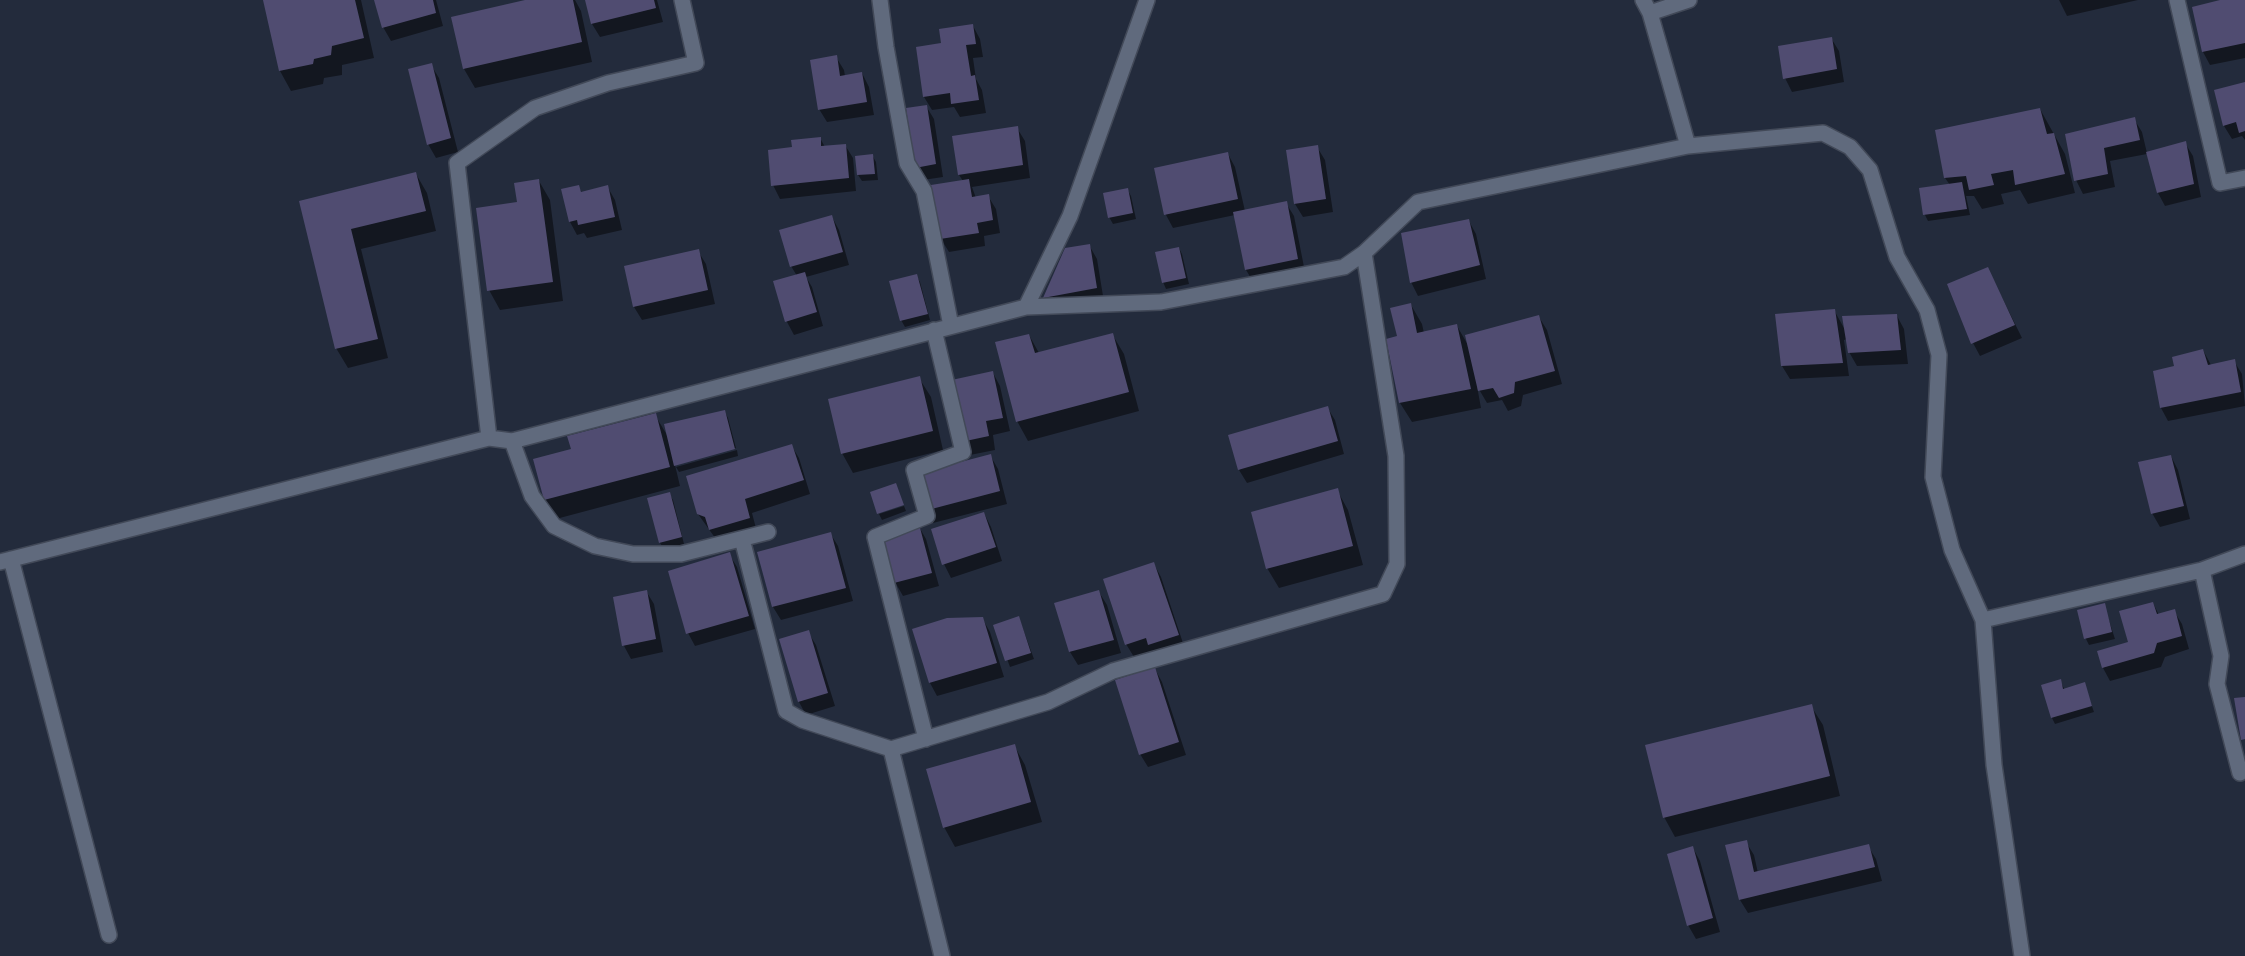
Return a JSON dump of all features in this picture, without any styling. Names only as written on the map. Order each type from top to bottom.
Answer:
[{"type":"street","points":[[489,438],[457,163],[535,108],[608,83],[696,63],[682,0]]},
{"type":"street","points":[[880,0],[886,47],[907,163],[924,191],[951,326]]},
{"type":"street","points":[[1026,307],[1070,216],[1147,0]]},
{"type":"street","points":[[1688,146],[1647,7],[1689,0]]},
{"type":"street","points":[[2178,0],[2220,183],[2245,178]]},
{"type":"street","points":[[110,935],[6,561],[489,438],[512,442],[1026,307],[1161,302],[1344,266],[1364,252],[1418,202],[1688,146],[1822,133],[1850,146],[1870,170],[1897,256],[1927,310],[1939,355],[1933,477],[1952,550],[1984,620],[1994,765],[2022,956]]},
{"type":"street","points":[[742,539],[786,711],[802,720],[891,749],[1048,702],[1113,671],[1383,594],[1397,564],[1396,456],[1364,252]]},
{"type":"street","points":[[926,739],[875,537],[927,516],[914,470],[962,452],[934,330]]},
{"type":"street","points":[[512,442],[532,496],[554,526],[595,546],[633,554],[681,554],[768,532]]},
{"type":"street","points":[[1984,620],[2202,570],[2245,554]]},
{"type":"street","points":[[2202,570],[2221,656],[2217,684],[2240,773]]},
{"type":"street","points":[[891,749],[942,956]]},
{"type":"building","points":[[263,0],[355,0],[364,38],[332,46],[331,55],[314,59],[313,64],[279,71]]},
{"type":"building","points":[[374,0],[433,0],[436,13],[382,28]]},
{"type":"building","points":[[525,0],[573,0],[582,42],[463,69],[451,17]]},
{"type":"building","points":[[585,0],[654,0],[656,8],[591,24]]},
{"type":"building","points":[[2220,0],[2245,0],[2245,43],[2202,52],[2192,7]]},
{"type":"building","points":[[973,24],[976,44],[966,45],[971,76],[975,75],[979,100],[951,104],[950,93],[923,97],[916,47],[941,43],[939,29]]},
{"type":"building","points":[[1832,37],[1837,69],[1783,79],[1778,46]]},
{"type":"building","points":[[837,55],[840,76],[862,72],[867,102],[818,110],[810,60]]},
{"type":"building","points":[[432,63],[451,138],[427,145],[408,69]]},
{"type":"building","points":[[2245,82],[2245,131],[2239,133],[2236,122],[2223,126],[2214,90]]},
{"type":"building","points":[[927,105],[936,164],[915,168],[906,108]]},
{"type":"building","points":[[2040,108],[2047,134],[2054,133],[2065,174],[2015,185],[2013,170],[1991,174],[1994,185],[1969,190],[1966,176],[1944,178],[1935,130]]},
{"type":"building","points":[[2135,117],[2140,140],[2104,148],[2108,174],[2074,181],[2065,134]]},
{"type":"building","points":[[1018,126],[1023,165],[958,175],[952,136]]},
{"type":"building","points":[[821,137],[821,146],[846,144],[849,178],[771,186],[768,150],[792,147],[791,140]]},
{"type":"building","points":[[2186,141],[2194,184],[2157,193],[2146,152]]},
{"type":"building","points":[[1318,145],[1326,199],[1294,204],[1286,150]]},
{"type":"building","points":[[1228,152],[1238,199],[1164,215],[1154,168]]},
{"type":"building","points":[[873,154],[875,174],[857,175],[855,156]]},
{"type":"building","points":[[416,172],[426,211],[351,229],[378,339],[335,349],[299,201]]},
{"type":"building","points":[[539,179],[553,282],[487,291],[476,208],[517,202],[514,183]]},
{"type":"building","points":[[969,179],[972,197],[989,194],[993,220],[977,223],[979,233],[940,239],[931,185]]},
{"type":"building","points":[[1962,182],[1967,209],[1923,215],[1919,188]]},
{"type":"building","points":[[579,185],[581,192],[608,185],[615,217],[578,225],[577,220],[569,222],[561,189]]},
{"type":"building","points":[[1128,188],[1133,213],[1108,218],[1103,193]]},
{"type":"building","points":[[1287,201],[1298,259],[1245,270],[1233,212]]},
{"type":"building","points":[[832,215],[843,252],[790,267],[779,230]]},
{"type":"building","points":[[1469,219],[1480,265],[1410,283],[1401,233]]},
{"type":"building","points":[[1090,244],[1097,288],[1043,298],[1065,248]]},
{"type":"building","points":[[1179,247],[1186,278],[1162,283],[1155,252]]},
{"type":"building","points":[[699,249],[708,290],[633,307],[624,266]]},
{"type":"building","points":[[1988,267],[2015,325],[1971,344],[1947,284]]},
{"type":"building","points":[[805,272],[817,312],[785,322],[773,281]]},
{"type":"building","points":[[917,274],[928,314],[900,321],[889,281]]},
{"type":"building","points":[[1411,303],[1417,333],[1457,324],[1471,389],[1399,403],[1386,339],[1397,336],[1390,308]]},
{"type":"building","points":[[1835,309],[1843,363],[1781,366],[1775,314]]},
{"type":"building","points":[[1897,314],[1901,350],[1848,353],[1842,316]]},
{"type":"building","points":[[1539,315],[1555,371],[1515,382],[1514,393],[1499,398],[1493,388],[1478,391],[1465,335]]},
{"type":"building","points":[[1113,333],[1129,392],[1016,422],[995,342],[1029,334],[1035,353]]},
{"type":"building","points":[[2203,349],[2208,365],[2235,359],[2241,392],[2160,408],[2153,371],[2174,366],[2172,357]]},
{"type":"building","points":[[993,371],[1003,418],[986,421],[989,436],[961,442],[947,381]]},
{"type":"building","points":[[920,376],[933,431],[841,454],[828,399]]},
{"type":"building","points":[[1328,406],[1338,441],[1238,470],[1228,435]]},
{"type":"building","points":[[725,410],[735,449],[674,466],[664,424]]},
{"type":"building","points":[[656,413],[670,467],[544,500],[533,459],[571,449],[567,436]]},
{"type":"building","points":[[792,444],[804,480],[745,499],[750,518],[709,530],[705,517],[697,514],[686,476]]},
{"type":"building","points":[[991,454],[1000,491],[924,511],[915,474]]},
{"type":"building","points":[[2171,455],[2184,506],[2151,514],[2138,462]]},
{"type":"building","points":[[896,483],[904,505],[877,514],[870,492]]},
{"type":"building","points":[[1338,488],[1353,546],[1266,569],[1251,512]]},
{"type":"building","points":[[670,492],[682,537],[659,543],[647,498]]},
{"type":"building","points":[[984,512],[996,547],[942,565],[931,529]]},
{"type":"building","points":[[919,524],[932,573],[894,583],[881,534]]},
{"type":"building","points":[[831,532],[846,588],[772,607],[757,552]]},
{"type":"building","points":[[730,552],[749,616],[686,634],[668,571]]},
{"type":"building","points":[[1154,562],[1179,635],[1148,645],[1146,638],[1125,645],[1103,579]]},
{"type":"building","points":[[647,590],[656,639],[622,646],[613,597]]},
{"type":"building","points":[[1099,590],[1114,640],[1069,652],[1054,603]]},
{"type":"building","points":[[2153,602],[2157,614],[2175,609],[2182,636],[2157,643],[2154,653],[2102,668],[2097,651],[2128,642],[2119,611]]},
{"type":"building","points":[[2105,603],[2112,632],[2084,639],[2077,610]]},
{"type":"building","points":[[1019,616],[1031,653],[1005,661],[993,625]]},
{"type":"building","points":[[983,617],[997,663],[929,683],[912,629],[947,618]]},
{"type":"building","points":[[809,630],[828,693],[798,702],[779,639]]},
{"type":"building","points":[[1155,667],[1179,742],[1139,755],[1115,680]]},
{"type":"building","points":[[2061,679],[2063,689],[2085,682],[2092,706],[2051,718],[2041,685]]},
{"type":"building","points":[[2245,697],[2245,739],[2241,740],[2234,698]]},
{"type":"building","points":[[1812,704],[1830,776],[1663,818],[1645,745]]},
{"type":"building","points":[[1015,744],[1031,802],[943,828],[926,769]]},
{"type":"building","points":[[1747,840],[1754,872],[1869,844],[1875,867],[1739,900],[1725,845]]},
{"type":"building","points":[[1693,846],[1713,918],[1687,926],[1667,854]]}]
